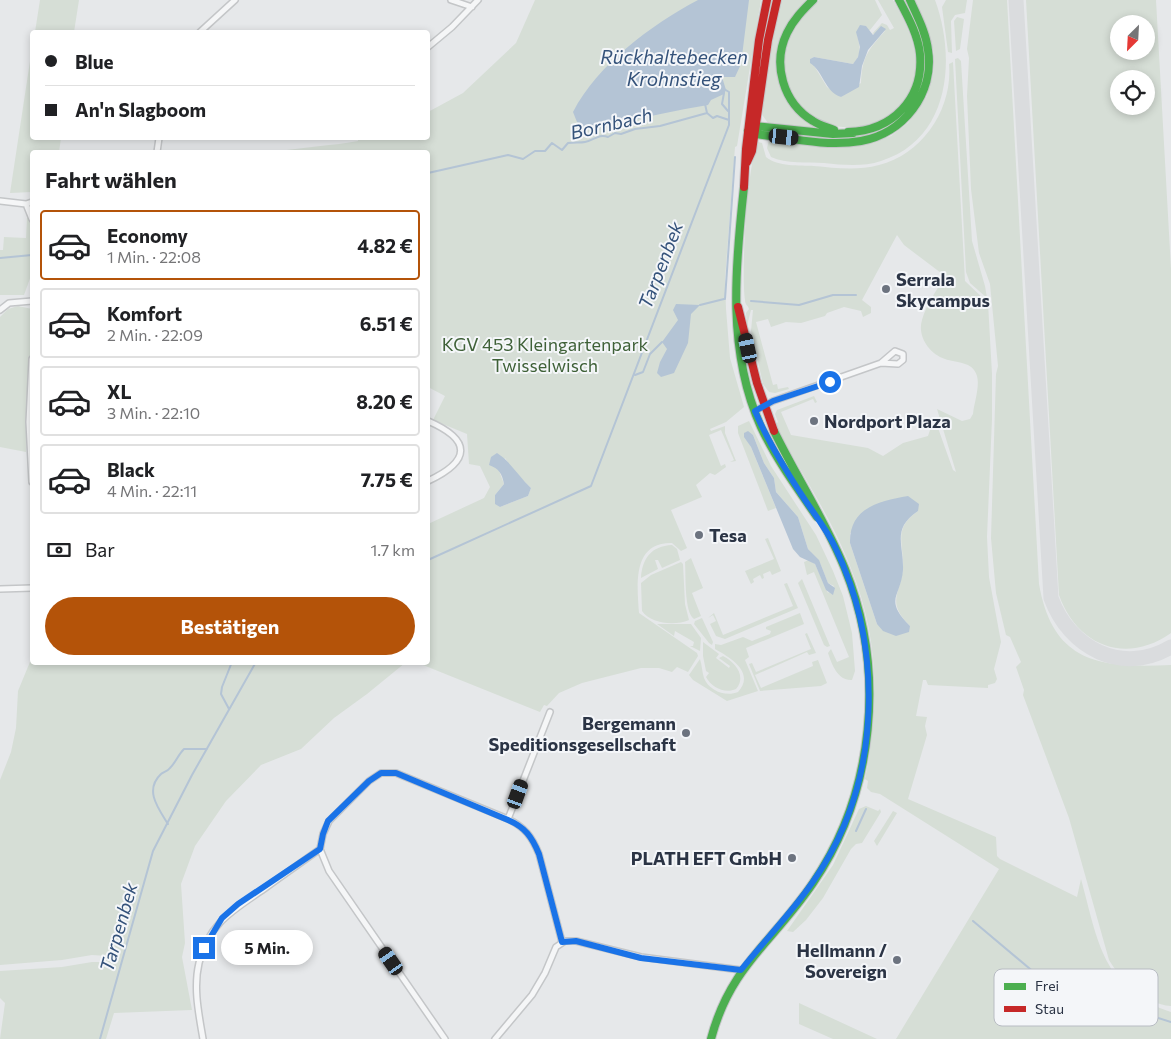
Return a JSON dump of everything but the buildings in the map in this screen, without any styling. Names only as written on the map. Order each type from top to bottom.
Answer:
[{"type":"main road","points":[[767,0],[759,40],[751,132],[752,151],[747,162],[738,257],[739,345],[755,411],[782,463],[826,530]]},
{"type":"main road","points":[[751,132],[756,126],[768,40],[777,0]]},
{"type":"main road","points":[[813,0],[798,15],[785,36],[780,56],[783,83],[792,102],[811,121],[833,130],[853,133]]},
{"type":"main road","points":[[756,126],[833,134],[853,133],[875,128],[892,119],[907,104],[916,87],[920,73],[920,51],[912,24],[899,0]]},
{"type":"main road","points":[[751,132],[832,142],[858,141],[878,136],[903,121],[920,100],[926,84],[929,64],[924,34],[910,0]]},
{"type":"main road","points":[[711,1039],[720,1009],[741,970],[809,889],[842,831],[863,762],[869,687],[864,637],[854,594],[812,499],[802,484],[772,426],[751,363],[738,307]]},
{"type":"street","points":[[202,30],[235,0]]},
{"type":"street","points":[[451,0],[472,7]]},
{"type":"street","points":[[430,45],[452,27],[478,0]]},
{"type":"street","points":[[0,201],[26,204],[30,203]]},
{"type":"street","points":[[26,204],[30,214]]},
{"type":"street","points":[[0,310],[9,303],[30,299]]},
{"type":"street","points":[[755,411],[765,405],[881,363]]},
{"type":"street","points":[[30,401],[30,442]]},
{"type":"street","points":[[430,422],[447,429],[459,441],[461,448],[459,459],[449,469],[430,480]]},
{"type":"street","points":[[0,589],[30,588]]},
{"type":"street","points":[[508,820],[550,712]]},
{"type":"street","points":[[445,1039],[329,871],[320,849],[328,821],[369,781],[381,773],[396,773],[508,820],[524,829],[535,842],[562,942]]},
{"type":"street","points":[[203,1039],[197,994],[198,964],[212,933],[222,918],[238,904],[320,849]]},
{"type":"street","points":[[495,1039],[532,995],[545,973],[554,950],[562,942],[576,941],[641,958],[741,970]]},
{"type":"green space","points":[[40,0],[79,0],[74,30],[35,30]]},
{"type":"green space","name":"KGV 453 Kleingartenpark Twisselwisch","points":[[535,0],[761,0],[737,146],[735,147],[725,279],[730,358],[744,407],[726,422],[710,429],[711,431],[725,426],[725,433],[736,461],[730,462],[734,460],[721,430],[709,435],[721,466],[725,464],[726,467],[715,475],[710,473],[696,485],[702,497],[671,510],[687,548],[681,551],[672,543],[659,545],[650,550],[643,557],[638,578],[639,613],[697,653],[698,656],[688,672],[677,667],[672,672],[659,668],[641,668],[582,683],[559,693],[547,706],[544,705],[540,712],[423,665],[430,665],[430,523],[484,498],[490,487],[480,466],[469,464],[467,434],[433,420],[445,396],[430,388],[430,150],[289,150],[358,140],[430,140],[430,111],[463,93],[516,43]],"holes":[[[505,458],[514,472],[531,488],[528,496],[500,507],[495,495],[504,484],[498,468]]]},
{"type":"green space","points":[[780,0],[808,0],[787,26],[781,86],[820,128],[768,123],[763,116],[762,106],[771,39]]},
{"type":"green space","points":[[819,0],[875,0],[882,15],[870,30],[857,35],[859,50],[858,57],[853,64],[814,57],[810,59],[827,87],[841,97],[861,83],[867,54],[885,31],[872,34],[882,23],[887,25],[890,30],[894,28],[878,0],[893,0],[901,15],[912,39],[916,64],[911,88],[898,107],[880,120],[859,126],[837,126],[816,119],[799,105],[788,83],[785,70],[785,54],[794,28],[807,10]]},
{"type":"green space","points":[[915,0],[935,0],[942,22],[945,46],[946,70],[942,94],[934,115],[922,135],[904,150],[881,161],[867,164],[846,165],[783,161],[771,157],[767,148],[769,140],[872,143],[891,136],[908,123],[927,96],[934,71],[934,53]]},
{"type":"green space","points":[[946,0],[967,0],[965,13],[955,15],[951,21],[952,53],[948,52],[942,7]]},
{"type":"green space","points":[[973,0],[1007,0],[1039,584],[1046,611],[1056,631],[1068,646],[1084,656],[1102,662],[1123,665],[1171,665],[1171,1006],[1158,1003],[1158,969],[1115,969],[1109,960],[1069,818],[1023,695],[1024,690],[1016,667],[1021,662],[1010,637],[1006,635],[996,593],[991,538],[996,374],[998,366],[990,284],[979,253],[971,189],[967,96],[969,58],[967,49]]},
{"type":"green space","points":[[1026,0],[1156,0],[1171,269],[1171,633],[1154,643],[1137,648],[1105,645],[1090,638],[1067,613],[1059,595]]},
{"type":"green space","points":[[957,17],[964,19],[960,49],[956,51],[954,21]]},
{"type":"green space","points":[[958,58],[961,61],[972,241],[987,298],[970,283],[966,272],[955,59]]},
{"type":"green space","points":[[30,61],[30,140],[61,140],[59,150],[30,150],[30,192],[10,193]]},
{"type":"green space","points":[[953,62],[965,281],[988,303],[992,374],[992,419],[987,537],[989,577],[1001,642],[994,669],[997,679],[995,683],[988,685],[988,688],[928,685],[926,680],[923,680],[916,716],[927,717],[925,726],[927,735],[908,799],[996,837],[997,856],[1000,859],[1077,897],[1081,879],[1099,942],[1106,960],[1112,969],[994,969],[994,1026],[1158,1026],[1158,1006],[1171,1012],[1171,1039],[896,1039],[999,869],[880,794],[871,792],[867,788],[868,781],[865,779],[873,725],[874,671],[867,618],[860,592],[836,534],[784,441],[776,424],[778,422],[775,414],[777,410],[814,396],[817,402],[815,403],[813,399],[781,412],[791,435],[868,448],[883,456],[903,443],[928,436],[930,430],[938,428],[953,470],[956,472],[937,409],[962,421],[970,419],[973,414],[978,385],[977,376],[975,371],[968,365],[939,357],[926,344],[921,332],[922,320],[929,303],[945,276],[904,245],[897,235],[862,300],[871,307],[871,313],[863,317],[861,311],[844,307],[827,313],[825,316],[801,323],[786,322],[771,327],[768,319],[756,322],[773,385],[777,384],[778,389],[788,387],[789,389],[775,393],[769,392],[763,384],[751,331],[753,310],[751,310],[747,326],[746,313],[749,309],[745,302],[744,244],[751,172],[758,142],[762,143],[766,157],[789,165],[854,168],[879,165],[909,151],[922,140],[940,112],[946,97],[949,81],[949,64]],"holes":[[[918,511],[906,522],[901,540],[903,562],[896,602],[902,617],[910,626],[877,624],[850,543],[850,533]]]},
{"type":"green space","points":[[30,217],[30,278],[24,295],[0,295],[0,250],[3,250],[4,237],[26,238],[27,218]]},
{"type":"green space","points":[[18,306],[30,309],[26,452],[0,447],[0,317],[8,309]]},
{"type":"green space","points":[[749,421],[771,466],[816,535],[843,596],[852,633],[855,671],[852,680],[847,680],[839,675],[831,662],[828,653],[831,649],[837,662],[849,657],[814,572],[807,575],[804,562],[809,560],[815,564],[828,593],[834,586],[828,583],[820,563],[808,549],[798,517],[776,492],[774,478],[764,463],[753,435],[746,432],[744,435],[751,447],[776,508],[768,511],[738,433],[738,426]]},
{"type":"green space","points":[[768,538],[781,571],[772,575],[770,571],[763,574],[764,578],[762,579],[760,575],[753,579],[754,582],[751,584],[745,571],[774,559],[765,539]]},
{"type":"green space","points":[[672,545],[677,549],[680,560],[662,568],[658,560],[655,560],[658,569],[641,578],[643,565],[649,555],[658,548]]},
{"type":"green space","points":[[691,558],[703,588],[692,593],[701,616],[694,619],[687,601],[686,584],[685,562]]},
{"type":"green space","points":[[681,562],[683,564],[685,604],[689,620],[677,623],[664,623],[651,619],[642,611],[641,583],[651,575]]},
{"type":"green space","points":[[802,579],[830,646],[824,645],[798,583]]},
{"type":"green space","points":[[787,583],[798,608],[725,639],[716,636],[710,624],[716,621],[713,615],[708,618],[714,613],[723,635],[793,606],[784,584]]},
{"type":"green space","points":[[800,613],[804,624],[746,648],[749,657],[745,660],[758,691],[727,701],[693,680],[689,675],[700,659],[706,683],[718,692],[728,694],[738,692],[743,685],[744,678],[742,672],[733,661],[715,649],[715,644],[721,645],[743,637],[752,641],[770,634],[771,631],[766,629],[766,627]]},
{"type":"green space","points":[[702,618],[713,642],[712,645],[694,624],[695,621]]},
{"type":"green space","points":[[657,624],[691,624],[701,638],[700,651],[690,646],[693,646],[694,642],[675,631],[674,636]]},
{"type":"green space","points":[[807,633],[816,653],[809,655],[807,652],[755,675],[761,688],[813,666],[812,662],[818,660],[827,683],[821,686],[760,691],[749,664],[752,663],[756,672],[811,649],[805,634]]},
{"type":"green space","points":[[703,642],[719,654],[716,658],[729,668],[730,666],[719,658],[723,656],[732,662],[738,670],[740,679],[736,689],[728,691],[719,689],[706,677],[709,673],[706,671],[703,656]]},
{"type":"green space","points":[[30,662],[30,665],[403,665],[334,718],[301,749],[261,765],[226,801],[195,846],[181,884],[185,943],[182,957],[192,1010],[114,1013],[106,1039],[0,1039],[5,1003],[0,998],[0,971],[105,962],[107,956],[92,955],[62,960],[0,965],[0,780],[11,752],[16,728],[18,691]]},
{"type":"green space","points":[[866,806],[878,811],[880,809],[881,812],[862,843],[856,844],[851,849],[823,898],[806,920],[793,932],[787,931],[833,865],[859,809]]},
{"type":"green space","points":[[893,811],[897,813],[877,846],[874,841]]},
{"type":"green space","points":[[799,1003],[877,1039],[833,1039],[799,1024]]},
{"type":"water","name":"Rückhaltebecken Krohnstieg","points":[[698,0],[749,0],[741,64],[735,77],[722,77],[726,90],[724,94],[711,100],[708,105],[614,124],[584,128],[577,122],[573,112],[596,78],[611,62],[627,47],[662,21]]},
{"type":"water","points":[[860,25],[866,26],[873,35],[881,26],[886,29],[868,50],[862,66],[859,87],[841,97],[827,86],[818,71],[810,63],[810,59],[814,57],[853,64],[858,57],[860,47],[856,32]]},
{"type":"water","points":[[676,304],[700,305],[691,314],[688,343],[674,373],[661,377],[657,373],[667,349],[662,342],[678,320],[673,310]]},
{"type":"water","points":[[748,431],[753,435],[764,463],[774,478],[776,492],[798,517],[808,549],[819,560],[828,583],[835,588],[833,595],[826,590],[815,564],[800,557],[793,549],[751,447],[744,437],[744,433]]},
{"type":"water","points":[[497,453],[506,460],[531,488],[528,496],[500,507],[495,504],[495,495],[504,484],[503,480],[500,472],[489,465],[491,457]]},
{"type":"water","points":[[908,496],[919,504],[918,511],[904,524],[902,531],[903,570],[895,604],[897,610],[910,626],[909,632],[896,636],[883,631],[877,624],[850,543],[851,531],[860,514],[868,508]]},
{"type":"waterway","name":"Tarpenbek","points":[[430,559],[591,486],[729,125],[729,92],[724,89]]},
{"type":"waterway","points":[[724,93],[722,104],[728,111]]},
{"type":"waterway","name":"Bornbach","points":[[430,173],[508,155],[523,159],[535,151],[545,151],[552,143],[562,150],[568,143],[585,142],[599,137],[608,137],[615,133],[621,134],[635,129],[660,126],[707,113],[705,104]]},
{"type":"waterway","points":[[707,113],[713,118],[717,116],[729,120]]},
{"type":"waterway","points":[[725,299],[735,157]]},
{"type":"waterway","name":"Bornbach","points":[[0,258],[30,255]]},
{"type":"waterway","points":[[751,301],[799,305],[833,295],[856,295]]},
{"type":"waterway","points":[[700,305],[724,299]]},
{"type":"waterway","points":[[635,375],[643,372],[650,354],[662,342]]},
{"type":"waterway","name":"Tarpenbek","points":[[229,709],[221,694],[231,665]]},
{"type":"waterway","name":"Tarpenbek","points":[[100,1039],[153,851],[192,775],[254,665]]},
{"type":"waterway","name":"Tarpenbek","points":[[168,824],[154,799],[153,793],[156,780],[169,769],[184,749],[207,749]]},
{"type":"waterway","points":[[856,831],[866,809]]},
{"type":"waterway","points":[[973,921],[1030,969]]},
{"type":"waterway","points":[[1158,1018],[1171,1022]]},
{"type":"taxiway","points":[[1016,0],[1051,598],[1059,616],[1070,631],[1084,643],[1099,652],[1116,657],[1134,659],[1153,655],[1171,647]]},
{"type":"traffic: fast","points":[[813,0],[789,28],[783,45],[781,70],[783,82],[794,104],[813,121],[834,130]]},
{"type":"traffic: fast","points":[[848,132],[878,126],[891,119],[902,110],[911,98],[917,85],[920,70],[919,47],[912,26],[899,0]]},
{"type":"traffic: fast","points":[[853,133],[833,134],[755,126],[748,131],[755,134],[808,141],[848,143],[876,137],[890,130],[903,120],[921,96],[929,66],[925,37],[910,0]]},
{"type":"traffic: fast","points":[[744,187],[736,278],[738,339],[743,369],[750,398],[761,427],[787,473],[817,517]]},
{"type":"traffic: fast","points":[[711,1039],[719,1014],[729,992],[741,973],[813,883],[834,848],[850,810],[861,770],[868,730],[869,689],[866,648],[858,608],[837,551],[774,431]]},
{"type":"traffic: jam","points":[[744,187],[746,149],[759,40],[767,0]]},
{"type":"traffic: jam","points":[[747,162],[752,151],[768,40],[777,0]]},
{"type":"traffic: jam","points":[[738,307],[757,383],[774,431]]},
{"type":"place","name":"Serrala Skycampus","points":[[886,289]]},
{"type":"place","name":"Nordport Plaza","points":[[814,421]]},
{"type":"place","name":"Tesa","points":[[699,535]]},
{"type":"place","name":"Bergemann Speditionsgesellschaft","points":[[686,733]]},
{"type":"place","name":"PLATH EFT GmbH","points":[[792,858]]},
{"type":"place","name":"Hellmann / Sovereign","points":[[897,960]]},
{"type":"route","points":[[204,948],[222,918],[238,904],[252,897],[320,849],[328,821],[369,781],[381,773],[396,773],[441,790],[517,824],[529,834],[535,842],[539,854],[562,942],[576,941],[641,958],[741,970],[809,889],[826,862],[842,831],[855,794],[863,762],[869,687],[864,637],[854,594],[836,548],[771,445],[755,411],[773,401],[830,382]]}]
